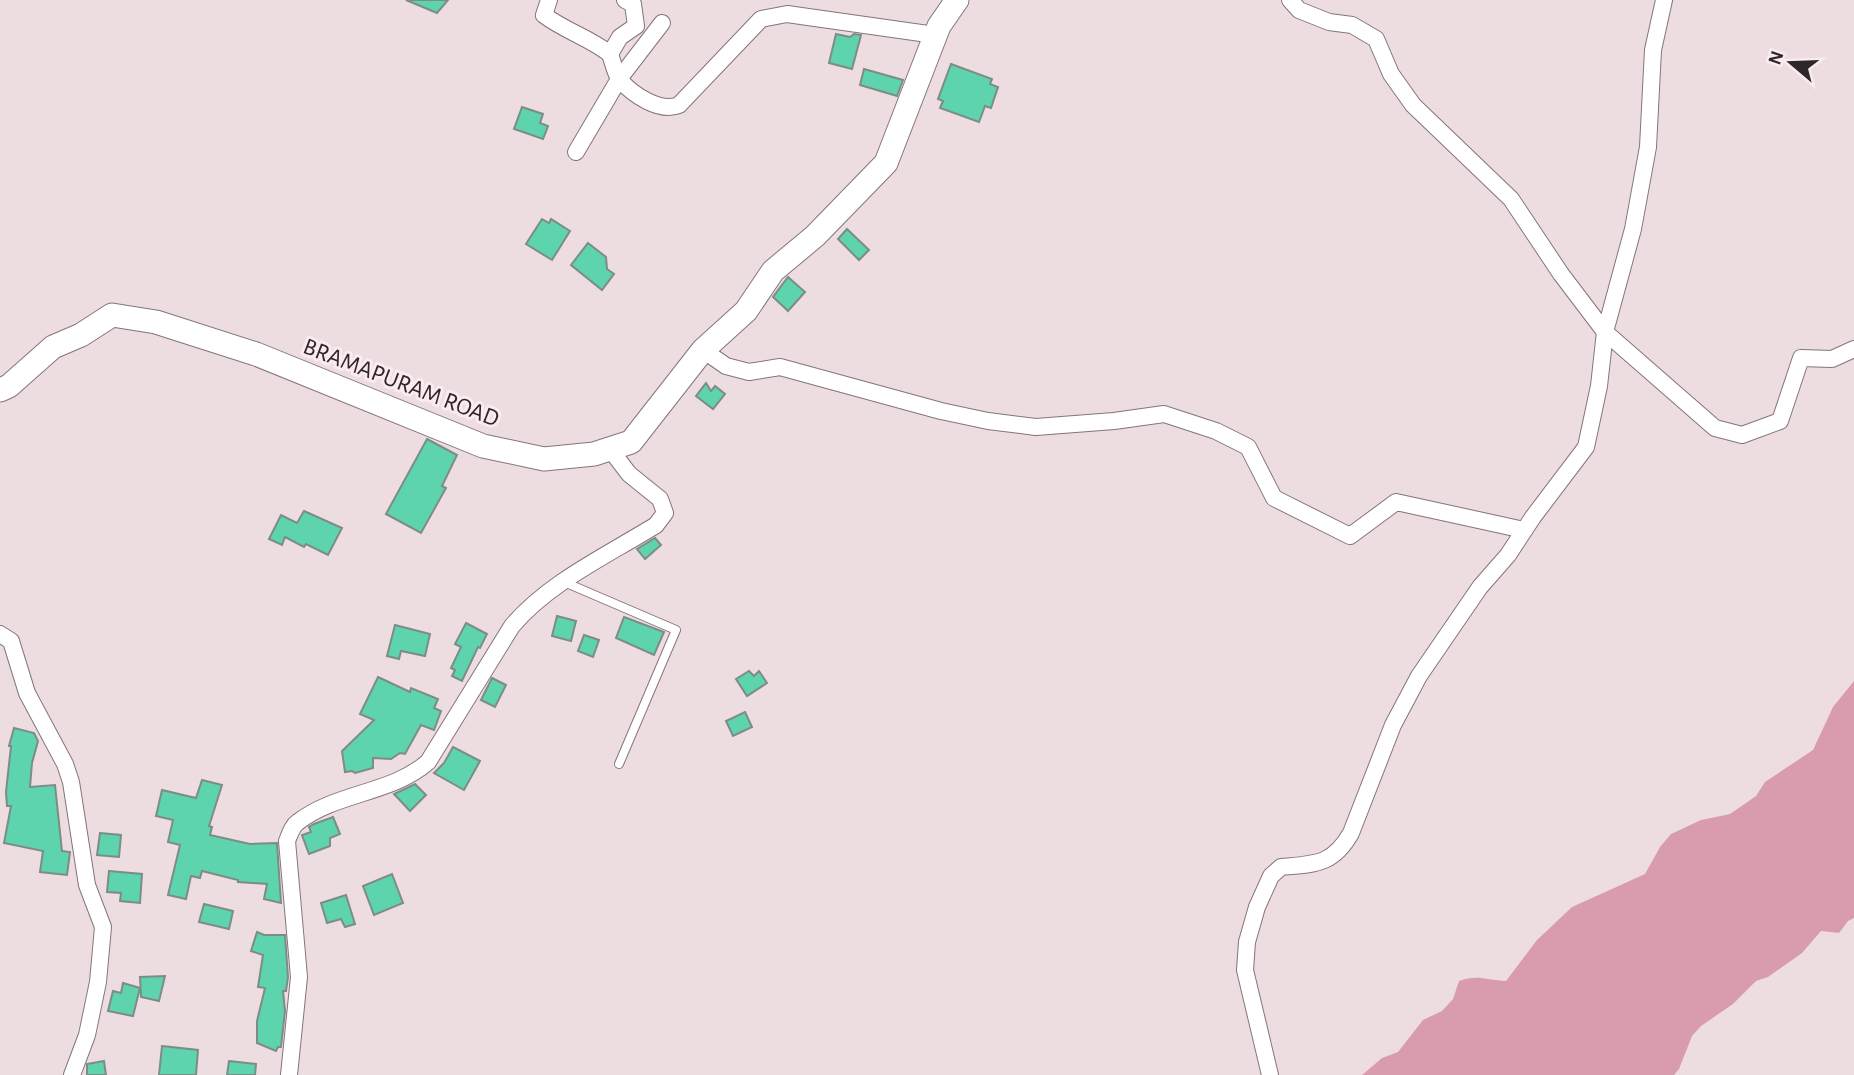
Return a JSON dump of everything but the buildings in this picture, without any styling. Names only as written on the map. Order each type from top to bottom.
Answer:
[{"type":"street","points":[[550,0],[544,15],[560,27],[593,42],[610,54],[619,79],[654,105],[672,108],[679,105],[761,19],[787,14],[935,35]]},
{"type":"street","points":[[610,54],[620,37],[636,26],[633,4],[625,0]]},
{"type":"street","name":"BRAMAPURAM ROAD","points":[[0,390],[9,386],[53,347],[81,335],[112,315],[156,322],[256,354],[483,446],[544,459],[594,454],[631,442],[703,350],[746,311],[774,271],[815,236],[886,163],[935,35],[957,0]]},
{"type":"street","points":[[1290,0],[1299,10],[1329,22],[1352,25],[1376,39],[1391,75],[1413,105],[1511,199],[1561,274],[1605,332],[1715,428],[1742,435],[1780,421],[1801,359],[1832,359],[1854,349]]},
{"type":"street","points":[[1270,1075],[1245,970],[1247,942],[1257,906],[1271,876],[1281,867],[1326,861],[1344,846],[1393,725],[1419,676],[1480,587],[1508,555],[1586,447],[1599,386],[1605,332],[1635,218],[1648,146],[1653,50],[1664,0]]},
{"type":"street","points":[[576,152],[619,79],[663,23]]},
{"type":"street","points":[[703,350],[726,366],[749,372],[780,367],[941,411],[988,421],[1036,427],[1164,414],[1216,431],[1248,447],[1274,498],[1349,536],[1396,502],[1524,530]]},
{"type":"street","points":[[289,1075],[299,977],[287,841],[296,823],[325,806],[413,775],[428,762],[522,614],[564,582],[656,525],[665,513],[660,499],[628,474],[610,449]]},
{"type":"street","points":[[0,634],[11,641],[27,693],[65,764],[71,782],[86,886],[103,927],[98,982],[87,1035],[72,1075]]},
{"type":"lane","points":[[564,582],[676,630],[619,764]]},
{"type":"shaded area","points":[[1854,681],[1854,918],[1848,921],[1839,933],[1821,931],[1802,953],[1768,977],[1756,981],[1733,1004],[1701,1026],[1692,1036],[1674,1075],[1362,1075],[1382,1058],[1398,1052],[1423,1020],[1442,1011],[1453,999],[1459,981],[1477,978],[1506,981],[1537,940],[1572,907],[1645,874],[1660,847],[1671,834],[1701,820],[1730,814],[1756,796],[1765,782],[1813,750],[1833,707]]}]
